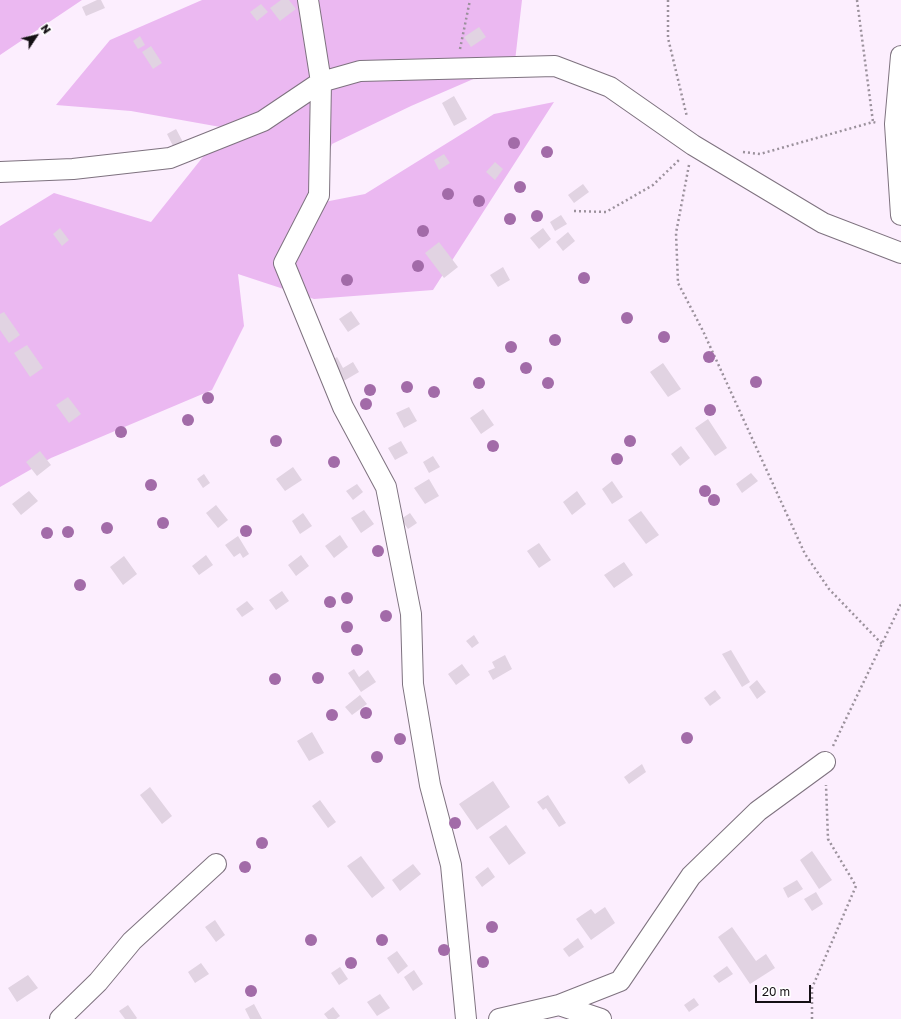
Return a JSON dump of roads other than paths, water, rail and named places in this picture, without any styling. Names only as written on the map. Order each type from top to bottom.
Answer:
[{"type":"street","points":[[308,0],[321,82],[319,195],[284,263],[343,407],[386,487],[411,614],[412,684],[430,785],[451,865],[466,1019]]},
{"type":"street","points":[[901,56],[895,124],[901,215]]},
{"type":"street","points":[[0,172],[73,170],[170,158],[263,121],[321,82],[360,71],[555,66],[610,87],[693,145],[823,223],[901,253]]},
{"type":"street","points":[[499,1019],[558,1005],[620,981],[691,876],[758,811],[826,762]]},
{"type":"street","points":[[60,1019],[98,982],[132,941],[216,864]]},
{"type":"street","points":[[558,1005],[601,1019]]}]
